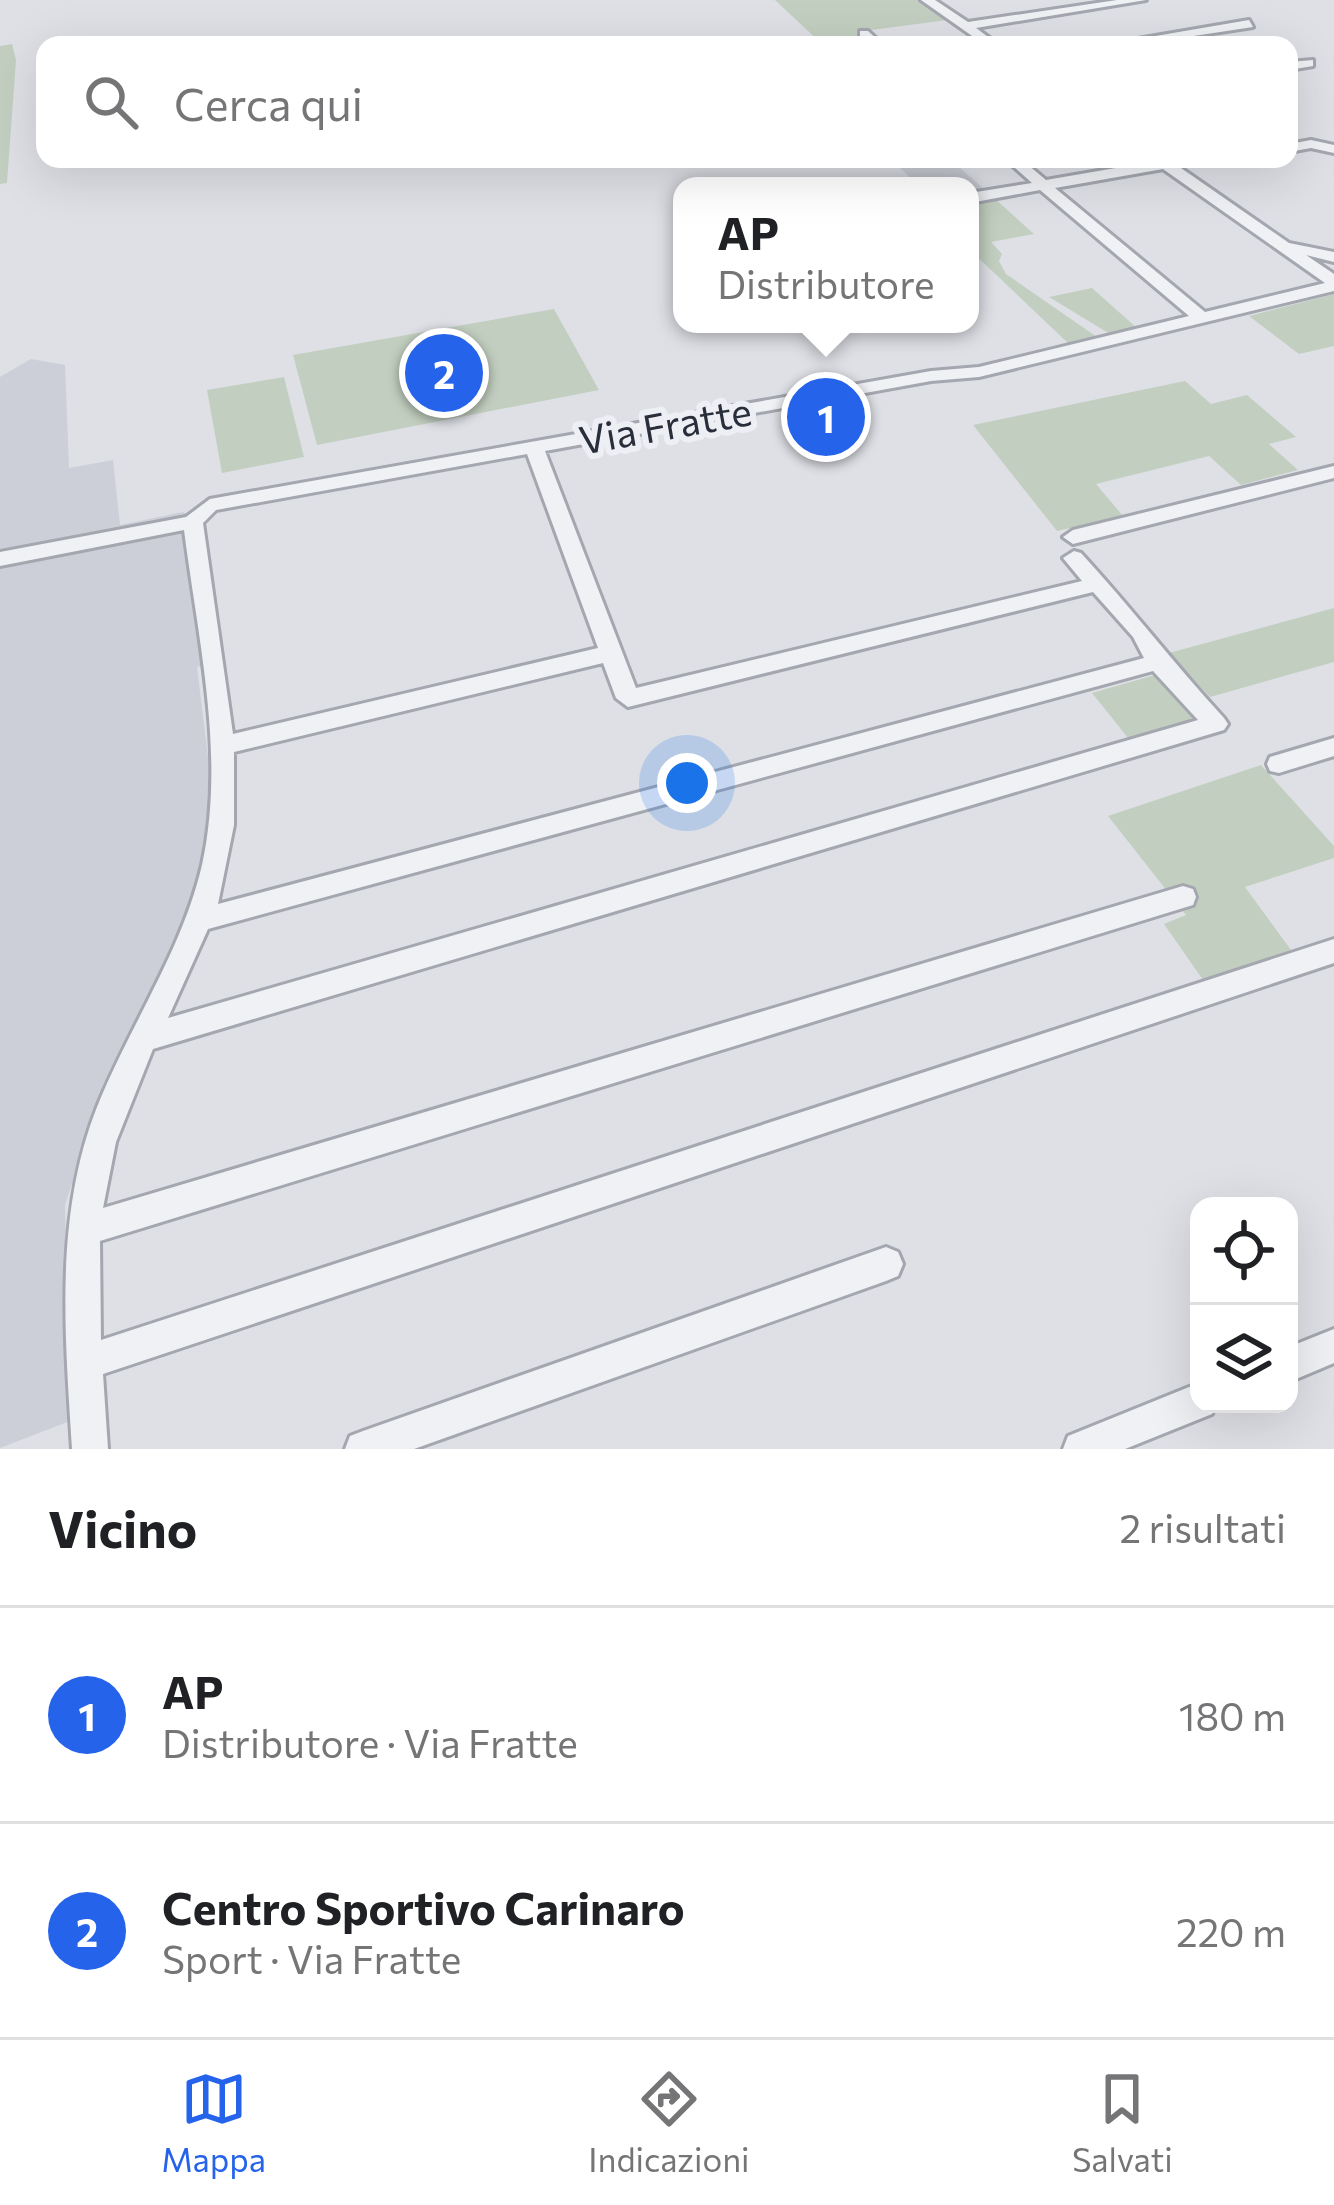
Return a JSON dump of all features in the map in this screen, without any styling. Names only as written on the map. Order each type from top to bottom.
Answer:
[{"type":"street","points":[[927,0],[980,36]]},
{"type":"street","points":[[1023,0],[1045,14]]},
{"type":"street","points":[[966,26],[1140,0]]},
{"type":"street","points":[[1169,36],[1249,24]]},
{"type":"street","points":[[1298,65],[1310,63]]},
{"type":"street","points":[[1298,145],[1311,143],[1334,149]]},
{"type":"street","points":[[1023,168],[1204,320]]},
{"type":"street","points":[[979,197],[1129,168]]},
{"type":"street","points":[[1172,168],[1331,279]]},
{"type":"street","points":[[1275,241],[1334,257]]},
{"type":"street","name":"Via Fratte","points":[[0,560],[193,522],[210,505],[931,376],[979,372],[1204,320],[1331,279]]},
{"type":"street","points":[[534,448],[628,698],[1098,584]]},
{"type":"street","points":[[146,1038],[1216,724],[1158,662],[1141,632],[1073,548],[1334,472]]},
{"type":"street","points":[[90,1449],[84,1363],[87,1198],[100,1139],[196,921],[214,866],[226,785],[193,522]]},
{"type":"street","points":[[221,746],[611,653]]},
{"type":"street","points":[[196,921],[1158,662]]},
{"type":"street","points":[[1279,764],[1334,747]]},
{"type":"street","points":[[86,1229],[1183,897]]},
{"type":"street","points":[[84,1363],[1334,951]]},
{"type":"street","points":[[363,1449],[886,1264]]},
{"type":"street","points":[[1298,1361],[1334,1346]]},
{"type":"street","points":[[1081,1449],[1190,1405]]},
{"type":"shaded area","points":[[900,168],[960,168],[970,177],[910,177]]},
{"type":"shaded area","points":[[979,185],[994,198],[979,200]]},
{"type":"shaded area","points":[[31,359],[65,365],[69,468],[113,460],[120,525],[183,512],[206,526],[220,661],[197,667],[212,789],[202,867],[167,960],[87,1138],[65,1205],[70,1421],[0,1448],[0,377]]},
{"type":"green space","points":[[775,0],[919,0],[947,20],[856,32],[860,36],[813,36]]},
{"type":"green space","points":[[12,44],[16,60],[7,183],[0,184],[0,46]]},
{"type":"green space","points":[[994,198],[1034,234],[991,242],[1002,254],[999,261],[1006,274],[1097,337],[1068,343],[979,259],[979,200]]},
{"type":"green space","points":[[1092,288],[1138,329],[1110,334],[1049,297]]},
{"type":"green space","points":[[1334,294],[1334,346],[1299,354],[1249,316]]},
{"type":"green space","points":[[554,309],[599,390],[317,445],[293,355]]},
{"type":"green space","points":[[284,377],[304,457],[222,473],[207,390]]},
{"type":"green space","points":[[1185,381],[1211,404],[1247,395],[1296,437],[1269,444],[1298,470],[1241,485],[1209,456],[1096,484],[1123,516],[1057,531],[973,425]]},
{"type":"green space","points":[[1334,608],[1334,662],[1210,697],[1169,653]]},
{"type":"green space","points":[[1155,675],[1198,719],[1129,739],[1092,693]]},
{"type":"green space","points":[[1261,765],[1334,846],[1334,858],[1245,887],[1291,950],[1203,980],[1164,924],[1186,915],[1108,816]]},
{"type":"place","name":"Centro Sportivo Carinaro","points":[[444,373]]},
{"type":"place","name":"AP","points":[[826,417]]}]
